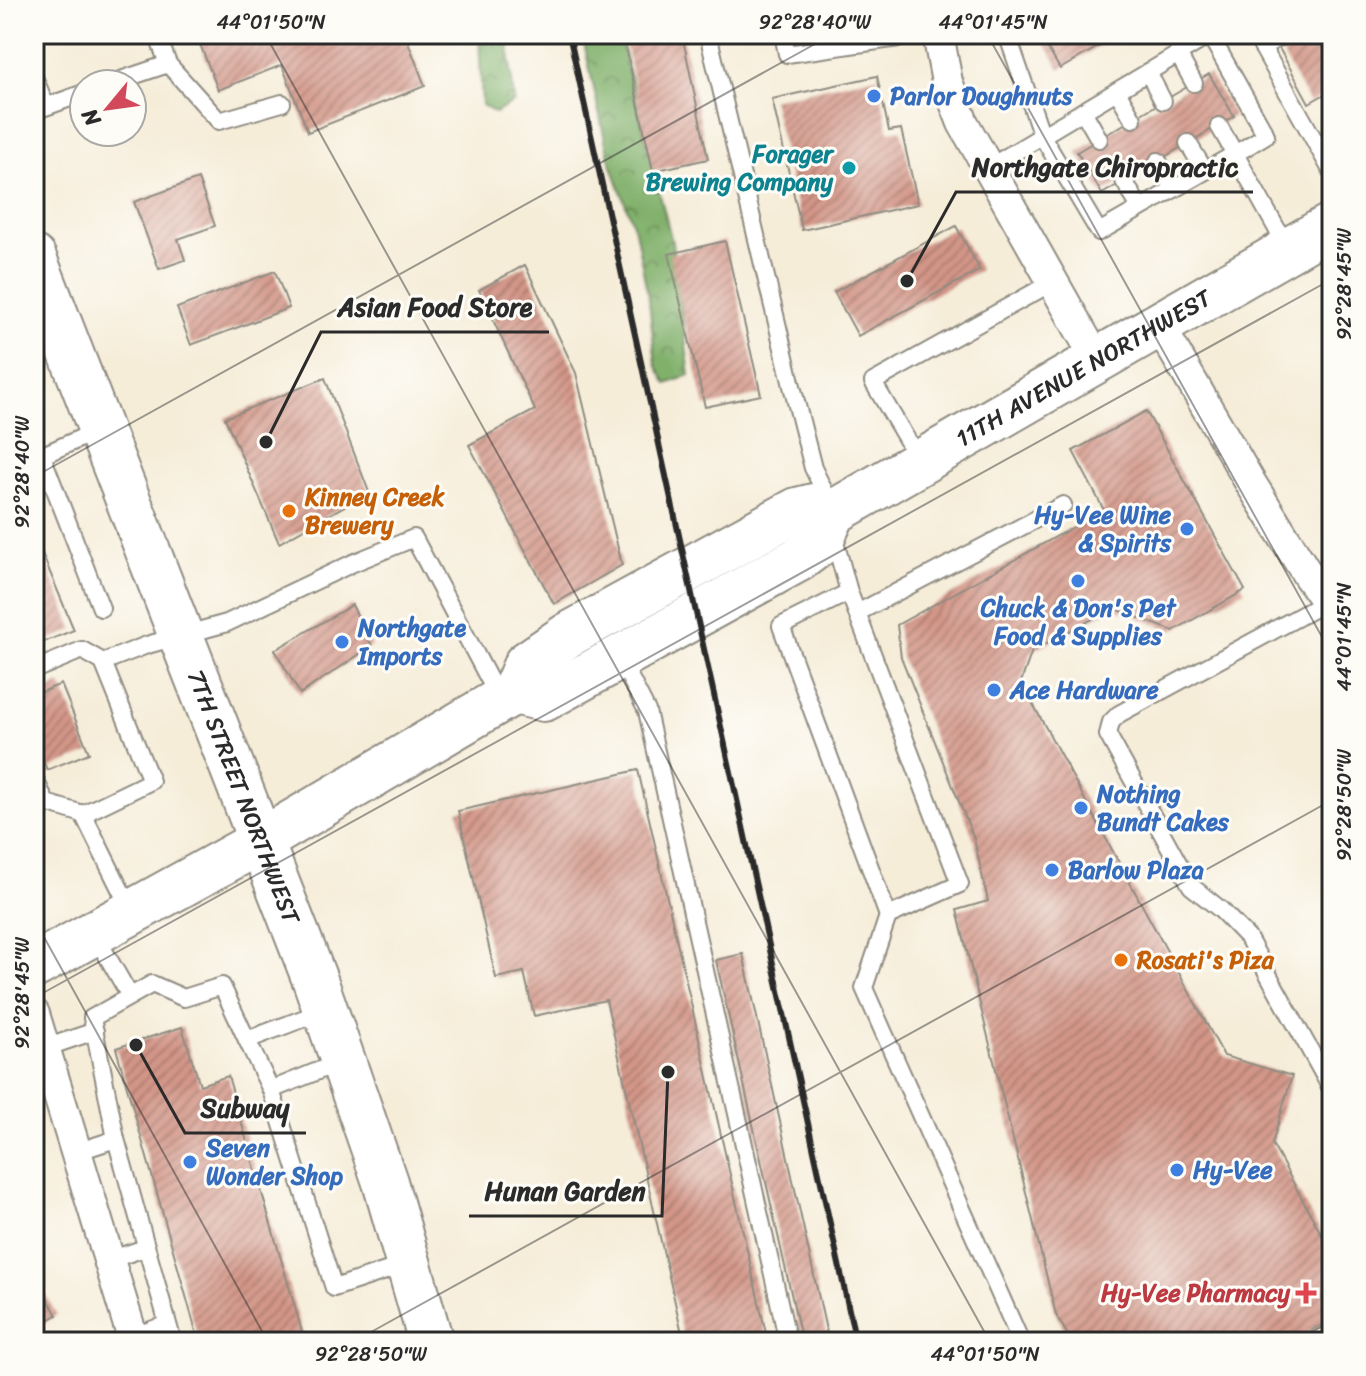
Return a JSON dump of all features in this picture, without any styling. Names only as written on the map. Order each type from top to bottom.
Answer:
[{"type":"main road","name":"11TH AVENUE NORTHWEST","points":[[507,696],[544,699],[799,559],[819,544],[832,517],[921,462],[1332,225]]},
{"type":"main road","name":"7TH STREET NORTHWEST","points":[[34,258],[325,1010],[385,1182],[431,1342]]},
{"type":"main road","points":[[34,966],[261,841],[507,696],[526,664],[568,635],[797,510],[813,506],[832,517]]},
{"type":"street","points":[[938,34],[954,102],[1051,283],[1097,360]]},
{"type":"street","points":[[1159,325],[1309,577],[1329,605]]},
{"type":"street","points":[[34,1014],[133,1340]]},
{"type":"lane","points":[[157,34],[168,64],[219,121],[282,103]]},
{"type":"lane","points":[[708,34],[813,468],[832,517],[849,592],[960,884],[888,916]]},
{"type":"lane","points":[[783,34],[787,54],[927,34]]},
{"type":"lane","points":[[988,168],[1042,136],[1083,111],[1117,91],[1211,34],[1266,135],[1099,232],[1042,136],[1007,34]]},
{"type":"lane","points":[[1285,34],[1259,40],[1327,149],[1332,172]]},
{"type":"lane","points":[[1178,54],[1194,83]]},
{"type":"lane","points":[[148,71],[168,64]]},
{"type":"lane","points":[[1148,72],[1163,101]]},
{"type":"lane","points":[[34,77],[40,108],[68,98]]},
{"type":"lane","points":[[1117,91],[1133,119]]},
{"type":"lane","points":[[1083,111],[1099,139]]},
{"type":"lane","points":[[1219,126],[1288,250]]},
{"type":"lane","points":[[1188,143],[1205,171]]},
{"type":"lane","points":[[1158,161],[1174,189]]},
{"type":"lane","points":[[1124,181],[1140,208]]},
{"type":"lane","points":[[921,462],[873,382],[1051,283]]},
{"type":"lane","points":[[101,430],[38,458],[101,608]]},
{"type":"lane","points":[[857,613],[1063,505]]},
{"type":"lane","points":[[103,662],[147,645],[227,623],[353,563],[414,538],[507,696]]},
{"type":"lane","points":[[849,592],[781,626],[888,916],[864,988],[1021,1342]]},
{"type":"lane","points":[[1329,605],[1119,714],[1111,722],[1108,735],[1191,886],[1221,910],[1248,938],[1332,1090]]},
{"type":"lane","points":[[34,670],[82,650],[103,662],[151,781],[83,814],[46,803],[34,777]]},
{"type":"lane","points":[[620,659],[647,711],[788,1342]]},
{"type":"lane","points":[[83,814],[132,912]]},
{"type":"lane","points":[[94,933],[130,996]]},
{"type":"lane","points":[[173,1342],[116,1139],[92,1018],[152,984],[184,998],[222,986],[271,1090],[334,1288],[409,1264]]},
{"type":"lane","points":[[247,1040],[325,1010]]},
{"type":"lane","points":[[45,1048],[95,1031]]},
{"type":"lane","points":[[271,1090],[343,1061]]},
{"type":"lane","points":[[76,1152],[116,1139]]},
{"type":"lane","points":[[109,1260],[145,1248]]},
{"type":"lane","points":[[133,1340],[167,1324]]},
{"type":"green space","points":[[479,34],[507,34],[514,102],[495,113],[482,105]]},
{"type":"green space","points":[[582,34],[619,34],[672,242],[690,375],[667,384],[656,365],[649,301],[635,230],[609,158]]},
{"type":"building","points":[[196,34],[405,34],[425,86],[308,132],[282,65],[218,90]]},
{"type":"building","points":[[623,34],[682,34],[708,159],[653,171]]},
{"type":"building","points":[[1039,34],[1120,34],[1060,69]]},
{"type":"building","points":[[1304,34],[1315,34],[1332,64],[1332,90],[1309,103],[1279,48]]},
{"type":"building","points":[[1209,74],[1234,116],[1102,194],[1077,152]]},
{"type":"building","name":"Forager Brewing Company","points":[[877,76],[889,131],[901,129],[918,204],[802,230],[772,99]]},
{"type":"building","points":[[198,179],[215,226],[178,239],[185,260],[159,269],[134,202]]},
{"type":"building","points":[[956,226],[980,270],[858,336],[834,292]]},
{"type":"building","points":[[725,241],[761,395],[705,407],[669,254]]},
{"type":"building","points":[[525,265],[576,373],[622,565],[554,604],[469,445],[535,410],[479,290]]},
{"type":"building","points":[[275,271],[289,308],[191,345],[177,308]]},
{"type":"building","points":[[325,378],[369,492],[279,543],[225,418]]},
{"type":"building","name":"Barlow Plaza","points":[[1146,411],[1245,590],[1173,631],[1113,608],[1032,651],[1021,682],[1224,1056],[1292,1076],[1272,1144],[1323,1237],[1332,1232],[1332,1319],[1291,1342],[1072,1342],[1056,1315],[957,910],[988,901],[974,839],[901,657],[897,625],[1104,510],[1073,451]]},
{"type":"building","points":[[34,534],[74,630],[34,646]]},
{"type":"building","points":[[352,605],[372,646],[300,694],[275,650]]},
{"type":"building","points":[[61,684],[89,753],[47,770],[34,739],[34,695]]},
{"type":"building","points":[[638,770],[768,1342],[684,1342],[606,1000],[534,1016],[524,972],[496,978],[458,811]]},
{"type":"building","points":[[743,954],[829,1342],[802,1342],[716,960]]},
{"type":"building","points":[[182,1027],[200,1085],[228,1076],[305,1342],[199,1342],[116,1048]]},
{"type":"building","points":[[34,1275],[57,1315],[34,1329]]},
{"type":"railway","points":[[569,34],[856,1342]]},
{"type":"place","name":"Parlor Doughnuts","points":[[874,96]]},
{"type":"place","name":"Forager Brewing Company","points":[[849,168]]},
{"type":"place","name":"Northgate Chiropractic","points":[[907,281]]},
{"type":"place","name":"Asian Food Store","points":[[266,442]]},
{"type":"place","name":"Kinney Creek Brewery","points":[[289,511]]},
{"type":"place","name":"Hy-Vee Wine & Spirits","points":[[1187,529]]},
{"type":"place","name":"Chuck & Don's Pet Food & Supplies","points":[[1078,581]]},
{"type":"place","name":"Northgate Imports","points":[[342,642]]},
{"type":"place","name":"Ace Hardware","points":[[994,690]]},
{"type":"place","name":"Nothing Bundt Cakes","points":[[1081,808]]},
{"type":"place","name":"Barlow Plaza","points":[[1052,870]]},
{"type":"place","name":"Rosati's Piza","points":[[1121,960]]},
{"type":"place","name":"Subway","points":[[136,1045]]},
{"type":"place","name":"Hunan Garden","points":[[668,1072]]},
{"type":"place","name":"Seven Wonder Shop","points":[[190,1162]]},
{"type":"place","name":"Hy-Vee","points":[[1177,1170]]},
{"type":"place","name":"Hy-Vee Pharmacy","points":[[1306,1293]]}]
